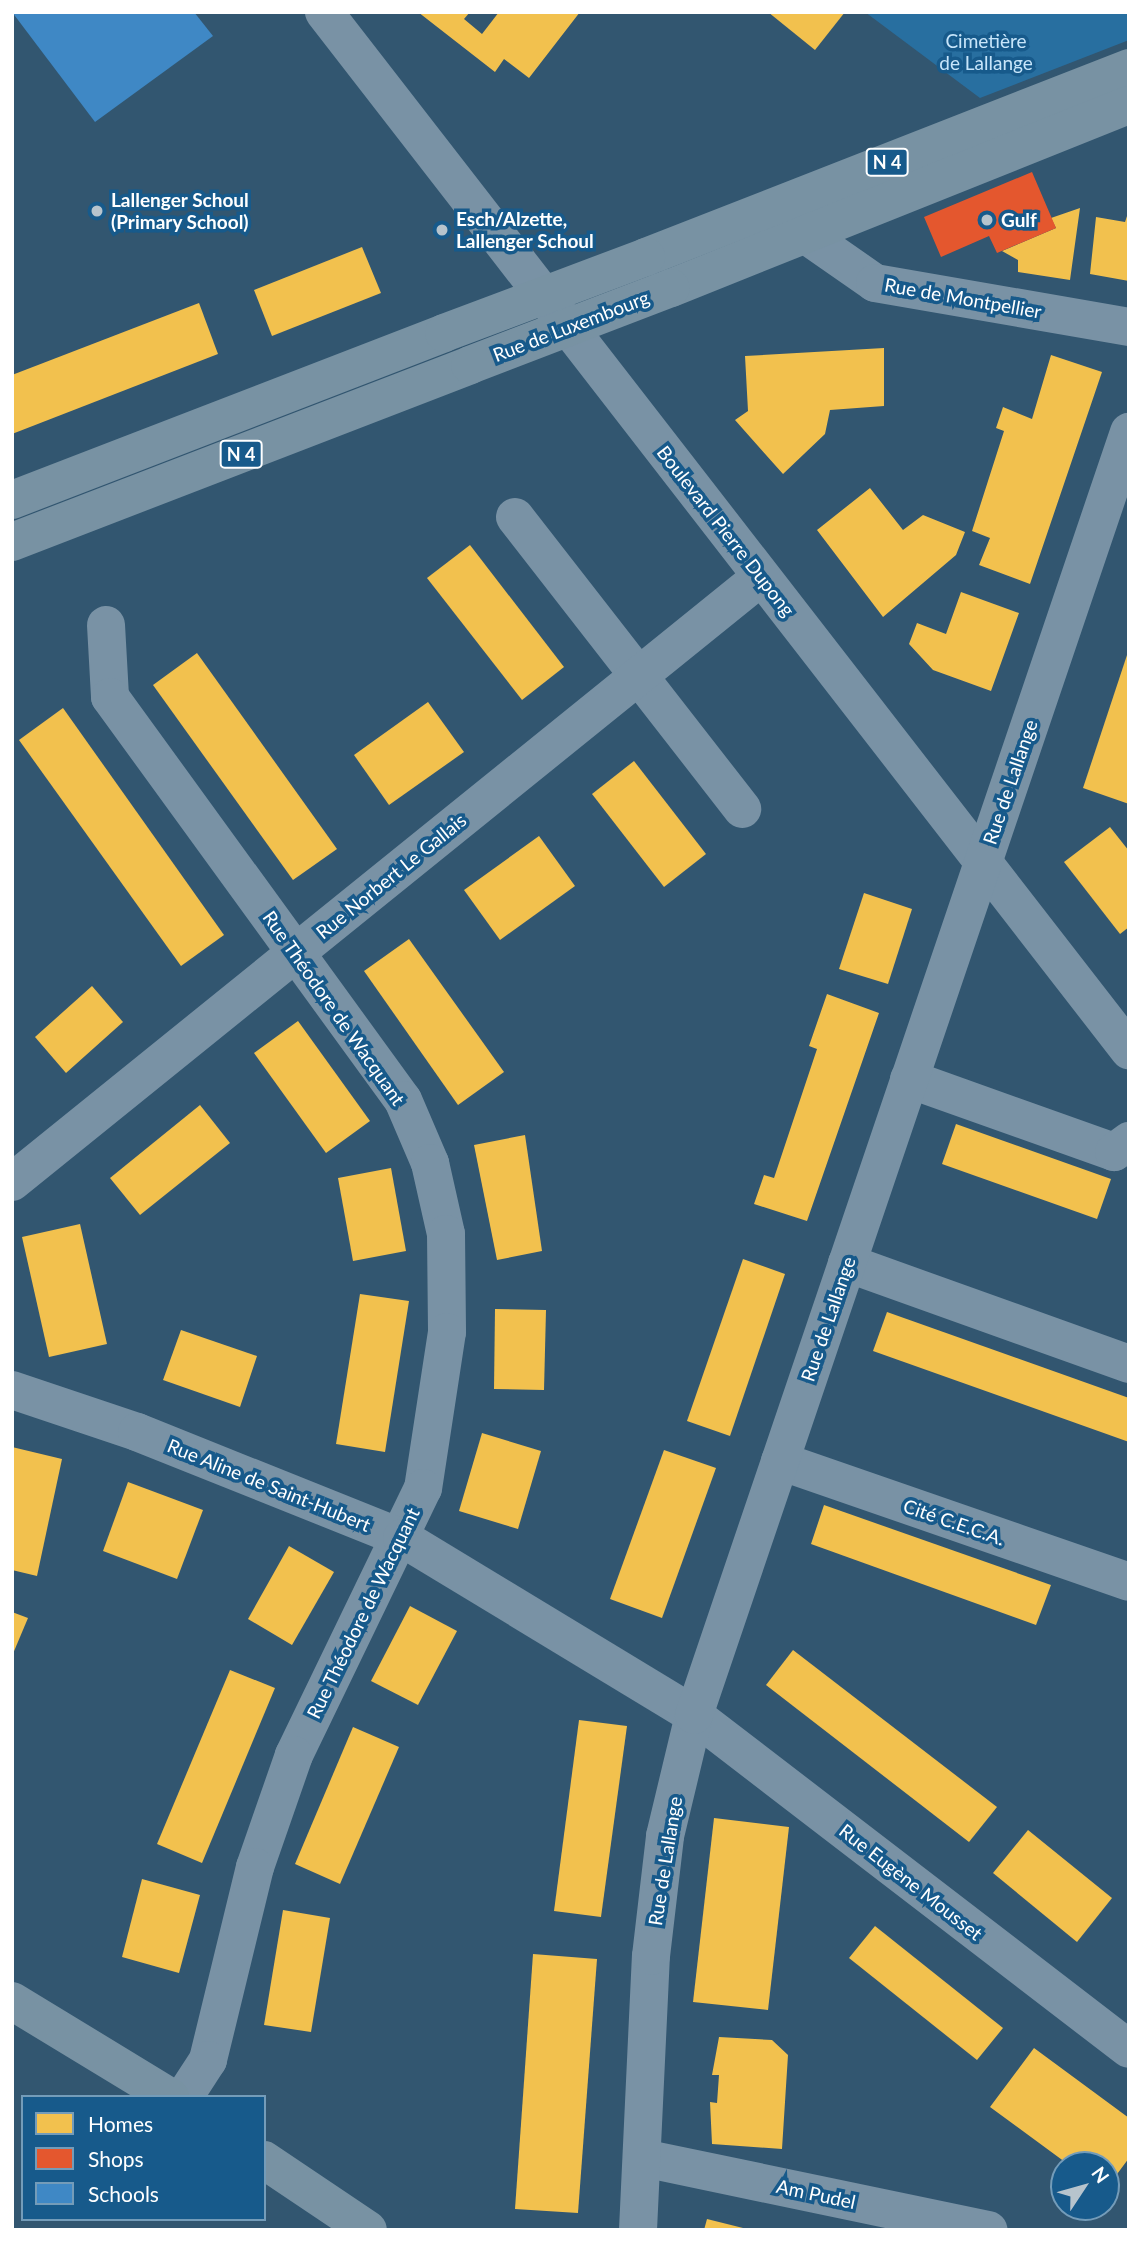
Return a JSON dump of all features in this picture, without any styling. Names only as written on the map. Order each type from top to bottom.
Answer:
[{"type":"main road","name":"Rue de Luxembourg","points":[[12,500],[1129,68]]},
{"type":"main road","name":"Rue de Luxembourg","points":[[12,542],[809,237],[1129,106]]},
{"type":"main road","points":[[809,237],[850,177]]},
{"type":"main road","points":[[12,2001],[167,2095]]},
{"type":"main road","points":[[266,2161],[368,2230]]},
{"type":"street","name":"Boulevard Pierre Dupong","points":[[324,12],[1129,1049]]},
{"type":"street","name":"Rue de Montpellier","points":[[809,237],[875,283],[1129,327]]},
{"type":"street","name":"Rue de Lallange","points":[[639,2230],[651,1956],[664,1836],[694,1714],[1129,432]]},
{"type":"street","points":[[515,517],[742,809]]},
{"type":"street","name":"Rue Norbert Le Gallais","points":[[12,1182],[761,577]]},
{"type":"street","name":"Rue Théodore de Wacquant","points":[[106,625],[110,697],[403,1100],[430,1163],[446,1234],[438,1417],[423,1488],[402,1538],[294,1755],[255,1867],[208,2060],[185,2095]]},
{"type":"street","points":[[909,1079],[1114,1152],[1129,1141]]},
{"type":"street","points":[[847,1263],[1129,1364]]},
{"type":"street","name":"Rue Aline de Saint-Hubert","points":[[12,1390],[149,1437],[402,1538],[694,1714]]},
{"type":"street","name":"Cité C.E.C.A.","points":[[780,1461],[1129,1582]]},
{"type":"street","name":"Rue Eugène Mousset","points":[[694,1714],[1129,2049]]},
{"type":"street","name":"Am Pudel","points":[[643,2158],[989,2230]]},
{"type":"green space","name":"Cimetière de Lallange","points":[[865,12],[1129,12],[1129,40],[980,98]]},
{"type":"building: Homes","points":[[418,12],[470,12],[464,19],[482,34],[499,12],[580,12],[529,78],[504,59],[495,72]]},
{"type":"building: Homes","points":[[768,12],[845,12],[815,50]]},
{"type":"building: Homes","points":[[1080,208],[1070,280],[1018,272],[1018,260],[1002,251],[1056,228],[1051,218]]},
{"type":"building: Homes","points":[[1129,210],[1129,281],[1090,274],[1096,217],[1125,222]]},
{"type":"building: Homes","points":[[362,247],[381,293],[272,336],[254,290]]},
{"type":"building: Homes","points":[[199,303],[218,354],[12,434],[12,375]]},
{"type":"building: Homes","points":[[884,348],[884,406],[830,410],[825,434],[783,474],[735,420],[748,411],[745,356]]},
{"type":"building: Homes","points":[[1051,355],[1102,372],[1030,584],[979,565],[990,538],[972,531],[1004,431],[996,428],[1003,407],[1032,419]]},
{"type":"building: Homes","points":[[870,488],[903,530],[923,515],[965,532],[956,555],[883,617],[817,530]]},
{"type":"building: Homes","points":[[470,545],[564,667],[522,700],[427,578]]},
{"type":"building: Homes","points":[[961,592],[1019,613],[991,691],[933,670],[909,644],[917,623],[946,634]]},
{"type":"building: Homes","points":[[1129,649],[1129,804],[1083,788]]},
{"type":"building: Homes","points":[[197,653],[337,849],[293,880],[153,685]]},
{"type":"building: Homes","points":[[428,702],[464,752],[389,805],[354,755]]},
{"type":"building: Homes","points":[[63,708],[224,935],[181,966],[19,740]]},
{"type":"building: Homes","points":[[634,761],[706,854],[664,887],[592,794]]},
{"type":"building: Homes","points":[[1110,827],[1129,851],[1129,927],[1120,934],[1064,862]]},
{"type":"building: Homes","points":[[539,836],[575,886],[500,940],[464,890]]},
{"type":"building: Homes","points":[[864,893],[912,909],[888,984],[839,969]]},
{"type":"building: Homes","points":[[409,939],[504,1072],[458,1105],[364,971]]},
{"type":"building: Homes","points":[[92,986],[123,1022],[66,1073],[35,1037]]},
{"type":"building: Homes","points":[[827,994],[879,1013],[807,1221],[754,1204],[764,1175],[774,1178],[817,1049],[809,1046]]},
{"type":"building: Homes","points":[[298,1021],[370,1121],[326,1153],[254,1053]]},
{"type":"building: Homes","points":[[200,1105],[230,1143],[140,1215],[110,1178]]},
{"type":"building: Homes","points":[[956,1124],[1111,1179],[1097,1219],[942,1164]]},
{"type":"building: Homes","points":[[525,1135],[542,1251],[497,1260],[474,1145]]},
{"type":"building: Homes","points":[[391,1168],[406,1251],[353,1261],[338,1178]]},
{"type":"building: Homes","points":[[80,1224],[107,1344],[49,1357],[22,1237]]},
{"type":"building: Homes","points":[[743,1259],[785,1274],[730,1436],[687,1421]]},
{"type":"building: Homes","points":[[360,1294],[409,1301],[385,1452],[336,1444]]},
{"type":"building: Homes","points":[[495,1309],[546,1310],[544,1390],[494,1389]]},
{"type":"building: Homes","points":[[887,1312],[1129,1398],[1129,1442],[873,1351]]},
{"type":"building: Homes","points":[[181,1330],[257,1356],[240,1407],[163,1380]]},
{"type":"building: Homes","points":[[482,1433],[541,1451],[518,1529],[459,1511]]},
{"type":"building: Homes","points":[[12,1447],[62,1459],[37,1576],[12,1570]]},
{"type":"building: Homes","points":[[664,1450],[716,1468],[662,1618],[610,1599]]},
{"type":"building: Homes","points":[[128,1482],[203,1510],[177,1579],[103,1551]]},
{"type":"building: Homes","points":[[824,1505],[1051,1585],[1036,1625],[811,1544]]},
{"type":"building: Homes","points":[[289,1546],[334,1572],[292,1645],[248,1619]]},
{"type":"building: Homes","points":[[410,1606],[457,1631],[418,1705],[371,1681]]},
{"type":"building: Homes","points":[[12,1612],[28,1618],[12,1656]]},
{"type":"building: Homes","points":[[793,1650],[997,1807],[969,1842],[766,1685]]},
{"type":"building: Homes","points":[[230,1670],[275,1688],[202,1863],[157,1844]]},
{"type":"building: Homes","points":[[579,1720],[627,1726],[601,1917],[554,1911]]},
{"type":"building: Homes","points":[[353,1727],[399,1747],[340,1884],[295,1864]]},
{"type":"building: Homes","points":[[714,1818],[789,1827],[768,2010],[693,2002]]},
{"type":"building: Homes","points":[[1028,1830],[1112,1898],[1077,1942],[993,1873]]},
{"type":"building: Homes","points":[[142,1879],[200,1895],[179,1973],[122,1957]]},
{"type":"building: Homes","points":[[283,1910],[330,1918],[311,2032],[264,2025]]},
{"type":"building: Homes","points":[[875,1926],[1003,2028],[977,2060],[849,1958]]},
{"type":"building: Homes","points":[[533,1954],[597,1959],[578,2213],[515,2209]]},
{"type":"building: Homes","points":[[719,2037],[772,2040],[788,2055],[782,2149],[712,2144],[710,2102],[717,2103],[719,2075],[712,2075]]},
{"type":"building: Homes","points":[[1034,2048],[1129,2118],[1129,2158],[1120,2170],[1120,2151],[1050,2151],[990,2107]]},
{"type":"building: Homes","points":[[707,2219],[747,2229],[747,2230],[704,2230]]},
{"type":"building: Shops","points":[[1032,172],[1056,228],[997,253],[989,236],[941,257],[924,217]]},
{"type":"building: Schools","points":[[12,12],[194,12],[213,36],[95,122]]},
{"type":"place","name":"Lallenger Schoul (Primary School)","points":[[97,211]]},
{"type":"place","name":"Gulf","points":[[987,220]]},
{"type":"place","name":"Esch/Alzette, Lallenger Schoul","points":[[442,230]]}]
